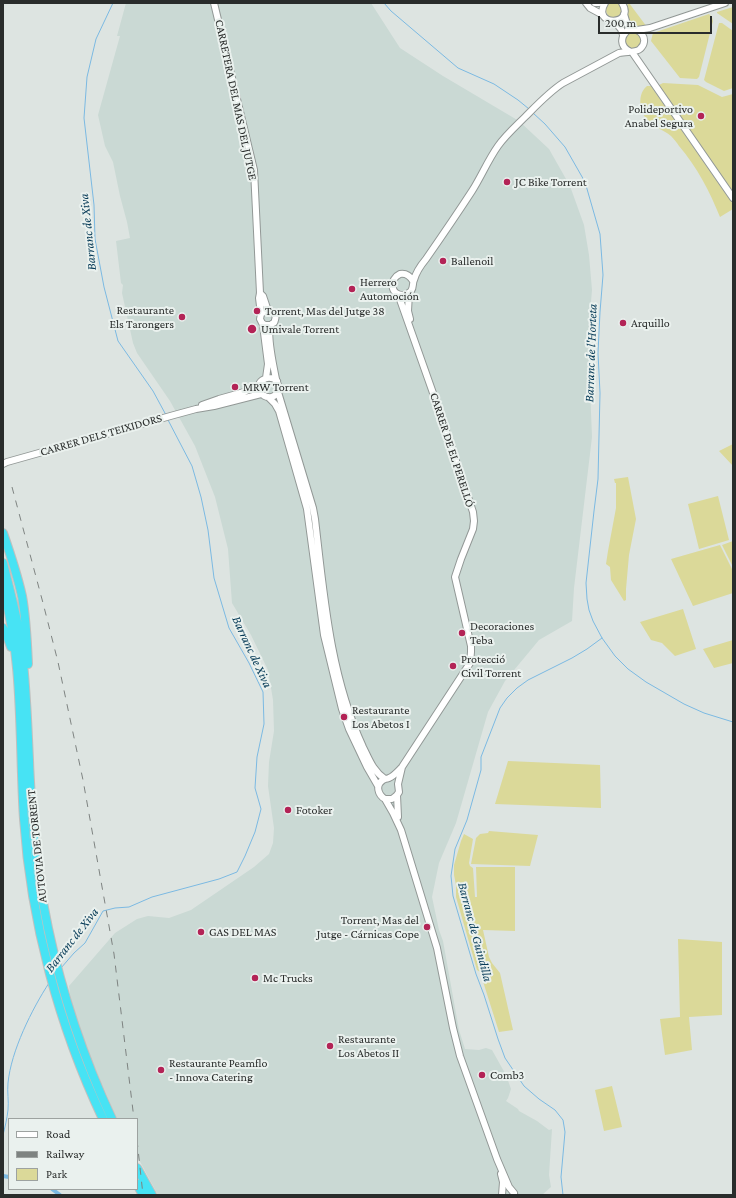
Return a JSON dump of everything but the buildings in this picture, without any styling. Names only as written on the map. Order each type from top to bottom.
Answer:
[{"type":"highway","points":[[3,533],[10,552],[22,596],[27,633],[33,820]]},
{"type":"highway","name":"AUTOVIA DE TORRENT","points":[[3,563],[20,635],[25,679],[36,861],[50,956]]},
{"type":"highway","name":"AUTOVIA DE TORRENT","points":[[3,588],[14,636],[18,680],[24,821],[35,904],[80,1065],[104,1118]]},
{"type":"highway","points":[[3,628],[12,650],[22,820],[29,863]]},
{"type":"highway","name":"AUTOVIA DE TORRENT","points":[[61,998],[112,1118]]},
{"type":"highway","points":[[138,1170],[152,1195]]},
{"type":"highway","points":[[138,1186],[143,1195]]},
{"type":"street","name":"CARRETERA DEL MAS DEL JUTGE","points":[[214,3],[254,170],[259,298],[261,314]]},
{"type":"street","points":[[586,3],[590,8],[603,15],[609,21],[619,20],[624,14]]},
{"type":"street","points":[[603,15],[602,8],[604,3]]},
{"type":"street","points":[[623,35],[628,30],[650,28],[725,3]]},
{"type":"street","points":[[624,4],[624,14],[627,24],[634,30],[640,32],[643,37],[644,42],[640,52],[643,67]]},
{"type":"street","points":[[612,57],[622,43],[623,35],[621,28],[614,21]]},
{"type":"street","points":[[643,37],[650,28]]},
{"type":"street","points":[[622,43],[623,46],[630,51],[643,67],[733,198]]},
{"type":"street","points":[[419,267],[406,274],[397,275],[393,282],[393,289],[398,294],[404,295],[409,293],[413,288],[413,281],[419,267],[473,190],[498,146],[515,127],[555,88],[612,57],[624,52],[635,51],[641,48]]},
{"type":"street","points":[[406,274],[413,281]]},
{"type":"street","name":"CARRETERA DEL MAS DEL JUTGE","points":[[260,293],[263,296],[268,311]]},
{"type":"street","name":"CARRER DE EL PERELLÓ","points":[[409,293],[408,311],[410,327]]},
{"type":"street","name":"CARRER DE EL PERELLÓ","points":[[398,294],[473,512],[474,521],[473,528],[455,577],[471,652],[470,663],[402,767]]},
{"type":"street","points":[[266,378],[268,364],[263,324],[260,319],[261,314],[268,311],[273,312],[275,317],[269,334],[279,386],[278,392],[313,508],[329,633],[347,708],[373,768],[378,775],[396,781],[398,784]]},
{"type":"street","points":[[263,324],[266,326],[271,325]]},
{"type":"street","points":[[277,381],[266,378],[262,380],[259,385],[259,389],[261,394],[269,398],[279,411],[307,509],[324,635],[342,709],[349,729],[378,786],[379,794],[385,799],[401,830]]},
{"type":"street","name":"CARRER DELS TEIXIDORS","points":[[196,409],[202,405],[244,392],[259,385]]},
{"type":"street","points":[[269,398],[278,392]]},
{"type":"street","name":"CARRER DELS TEIXIDORS","points":[[4,463],[196,409],[261,394]]},
{"type":"street","points":[[378,786],[382,780],[402,767]]},
{"type":"street","points":[[402,767],[398,784],[397,811],[401,830],[437,948],[459,1051],[497,1159],[509,1187],[516,1194]]},
{"type":"street","points":[[385,799],[392,799],[397,795]]},
{"type":"street","points":[[497,1159],[503,1182],[503,1195],[508,1193],[516,1194]]},
{"type":"shaded area","points":[[126,3],[371,3],[400,48],[443,76],[519,121],[549,149],[570,186],[584,225],[589,255],[592,290],[588,337],[592,437],[574,588],[572,621],[539,640],[505,681],[488,712],[456,823],[439,863],[432,897],[439,930],[443,941],[459,1030],[465,1049],[479,1050],[486,1048],[492,1050],[506,1075],[511,1089],[506,1101],[549,1130],[552,1129],[549,1175],[551,1187],[542,1195],[158,1195],[138,1158],[138,1118],[117,1118],[83,1040],[71,1002],[69,986],[115,933],[137,919],[148,916],[169,918],[191,910],[254,867],[269,854],[273,843],[274,828],[268,786],[269,762],[274,731],[273,700],[268,670],[251,635],[232,603],[228,549],[215,497],[195,446],[170,401],[137,353],[133,343],[122,293],[123,285],[121,283],[116,241],[130,238],[113,162],[105,146],[98,115],[120,36],[117,36]]},
{"type":"green space","points":[[611,2],[617,2],[622,7],[620,16],[617,18],[611,18],[606,13],[606,7]]},
{"type":"green space","points":[[628,3],[647,27],[637,28],[630,25],[627,18]]},
{"type":"green space","points":[[733,7],[733,24],[717,13],[717,12]]},
{"type":"green space","points":[[709,14],[713,21],[699,77],[697,79],[680,78],[651,41],[653,33]]},
{"type":"green space","points":[[719,23],[722,23],[733,31],[733,88],[724,91],[704,80]]},
{"type":"green space","points":[[630,33],[636,33],[641,38],[639,47],[636,49],[630,49],[625,44],[625,38]]},
{"type":"green space","name":"Polideportivo Anabel Segura","points":[[663,83],[698,85],[722,97],[733,94],[733,193],[659,85]]},
{"type":"green space","points":[[647,86],[651,86],[733,204],[733,209],[720,217],[712,198],[686,154],[671,136],[651,123],[645,117],[640,101],[642,93]]},
{"type":"green space","points":[[733,444],[733,466],[719,451]]},
{"type":"green space","points":[[628,477],[636,519],[629,555],[626,600],[624,601],[611,580],[610,567],[606,564],[616,508],[616,483],[614,479]]},
{"type":"green space","points":[[718,496],[729,540],[699,549],[688,504]]},
{"type":"green space","points":[[733,541],[733,567],[722,545]]},
{"type":"green space","points":[[720,545],[733,571],[733,593],[693,606],[671,559]]},
{"type":"green space","points":[[683,609],[696,649],[675,656],[662,643],[651,640],[640,622]]},
{"type":"green space","points":[[733,640],[733,663],[714,668],[703,649]]},
{"type":"green space","points":[[508,761],[600,765],[601,808],[495,804]]},
{"type":"green space","points":[[489,831],[538,835],[530,866],[471,864],[476,838],[480,834],[488,833]]},
{"type":"green space","points":[[464,834],[473,839],[469,863],[473,868],[475,897],[477,897],[476,867],[515,867],[515,931],[483,930],[489,957],[500,973],[513,1030],[499,1032],[480,972],[477,970],[456,897],[454,865]]},
{"type":"green space","points":[[678,939],[722,942],[722,1015],[689,1017],[692,1050],[665,1055],[660,1019],[680,1017]]},
{"type":"green space","points":[[612,1086],[622,1127],[604,1131],[595,1090]]},
{"type":"waterway","name":"Barranc de Xiva","points":[[113,3],[96,39],[87,77],[84,118],[94,205],[95,239],[104,287],[118,341],[153,391],[166,415]]},
{"type":"waterway","name":"Barranc de l'Horteta","points":[[384,3],[391,11],[458,68],[494,84],[529,109]]},
{"type":"waterway","name":"Barranc de l'Horteta","points":[[533,113],[565,147],[585,182],[600,234],[603,275],[598,353],[600,393],[598,479],[586,583],[589,610],[602,638],[615,656],[628,669],[646,682],[684,704],[704,713],[733,722]]},
{"type":"waterway","name":"Barranc de Xiva","points":[[61,968],[85,943],[103,911],[129,907],[152,897],[219,879],[237,872],[255,832],[261,809],[255,788],[257,757],[264,724],[263,692],[249,663],[229,628],[214,578],[208,530],[201,497],[192,466],[168,420]]},
{"type":"waterway","name":"Barranc de Guindilla","points":[[563,1195],[561,1177],[565,1132],[563,1120],[555,1110],[524,1086],[505,1058],[476,974],[453,896],[451,876],[455,849],[467,820],[481,770],[481,757],[500,708],[507,698],[528,680],[572,658],[602,638]]},
{"type":"waterway","name":"Barranc de Xiva","points":[[3,1135],[7,1120],[8,1083],[13,1058],[29,1018],[49,983]]},
{"type":"waterway","points":[[3,1176],[8,1177]]},
{"type":"waterway","points":[[53,1190],[60,1195]]},
{"type":"railway","points":[[12,487],[58,662],[83,780],[114,954],[134,1118]]},
{"type":"railway","points":[[138,1149],[143,1195]]},
{"type":"place","name":"Polideportivo Anabel Segura","points":[[701,116]]},
{"type":"place","name":"JC Bike Torrent","points":[[507,182]]},
{"type":"place","name":"Ballenoil","points":[[443,261]]},
{"type":"place","name":"Herrero Automoción","points":[[352,289]]},
{"type":"place","name":"Torrent, Mas del Jutge 38","points":[[257,311]]},
{"type":"place","name":"Restaurante Els Tarongers","points":[[182,317]]},
{"type":"place","name":"Arquillo","points":[[623,323]]},
{"type":"place","name":"Umivale Torrent","points":[[252,329]]},
{"type":"place","name":"MRW Torrent","points":[[235,387]]},
{"type":"place","name":"Decoraciones Teba","points":[[462,633]]},
{"type":"place","name":"Protecció Civil Torrent","points":[[453,666]]},
{"type":"place","name":"Restaurante Los Abetos I","points":[[344,717]]},
{"type":"place","name":"Fotoker","points":[[288,810]]},
{"type":"place","name":"Torrent, Mas del Jutge - Cárnicas Cope","points":[[427,927]]},
{"type":"place","name":"GAS DEL MAS","points":[[201,932]]},
{"type":"place","name":"Mc Trucks","points":[[255,978]]},
{"type":"place","name":"Restaurante Los Abetos II","points":[[330,1046]]},
{"type":"place","name":"Restaurante Peamflo - Innova Catering","points":[[161,1070]]},
{"type":"place","name":"Comb3","points":[[482,1075]]}]
